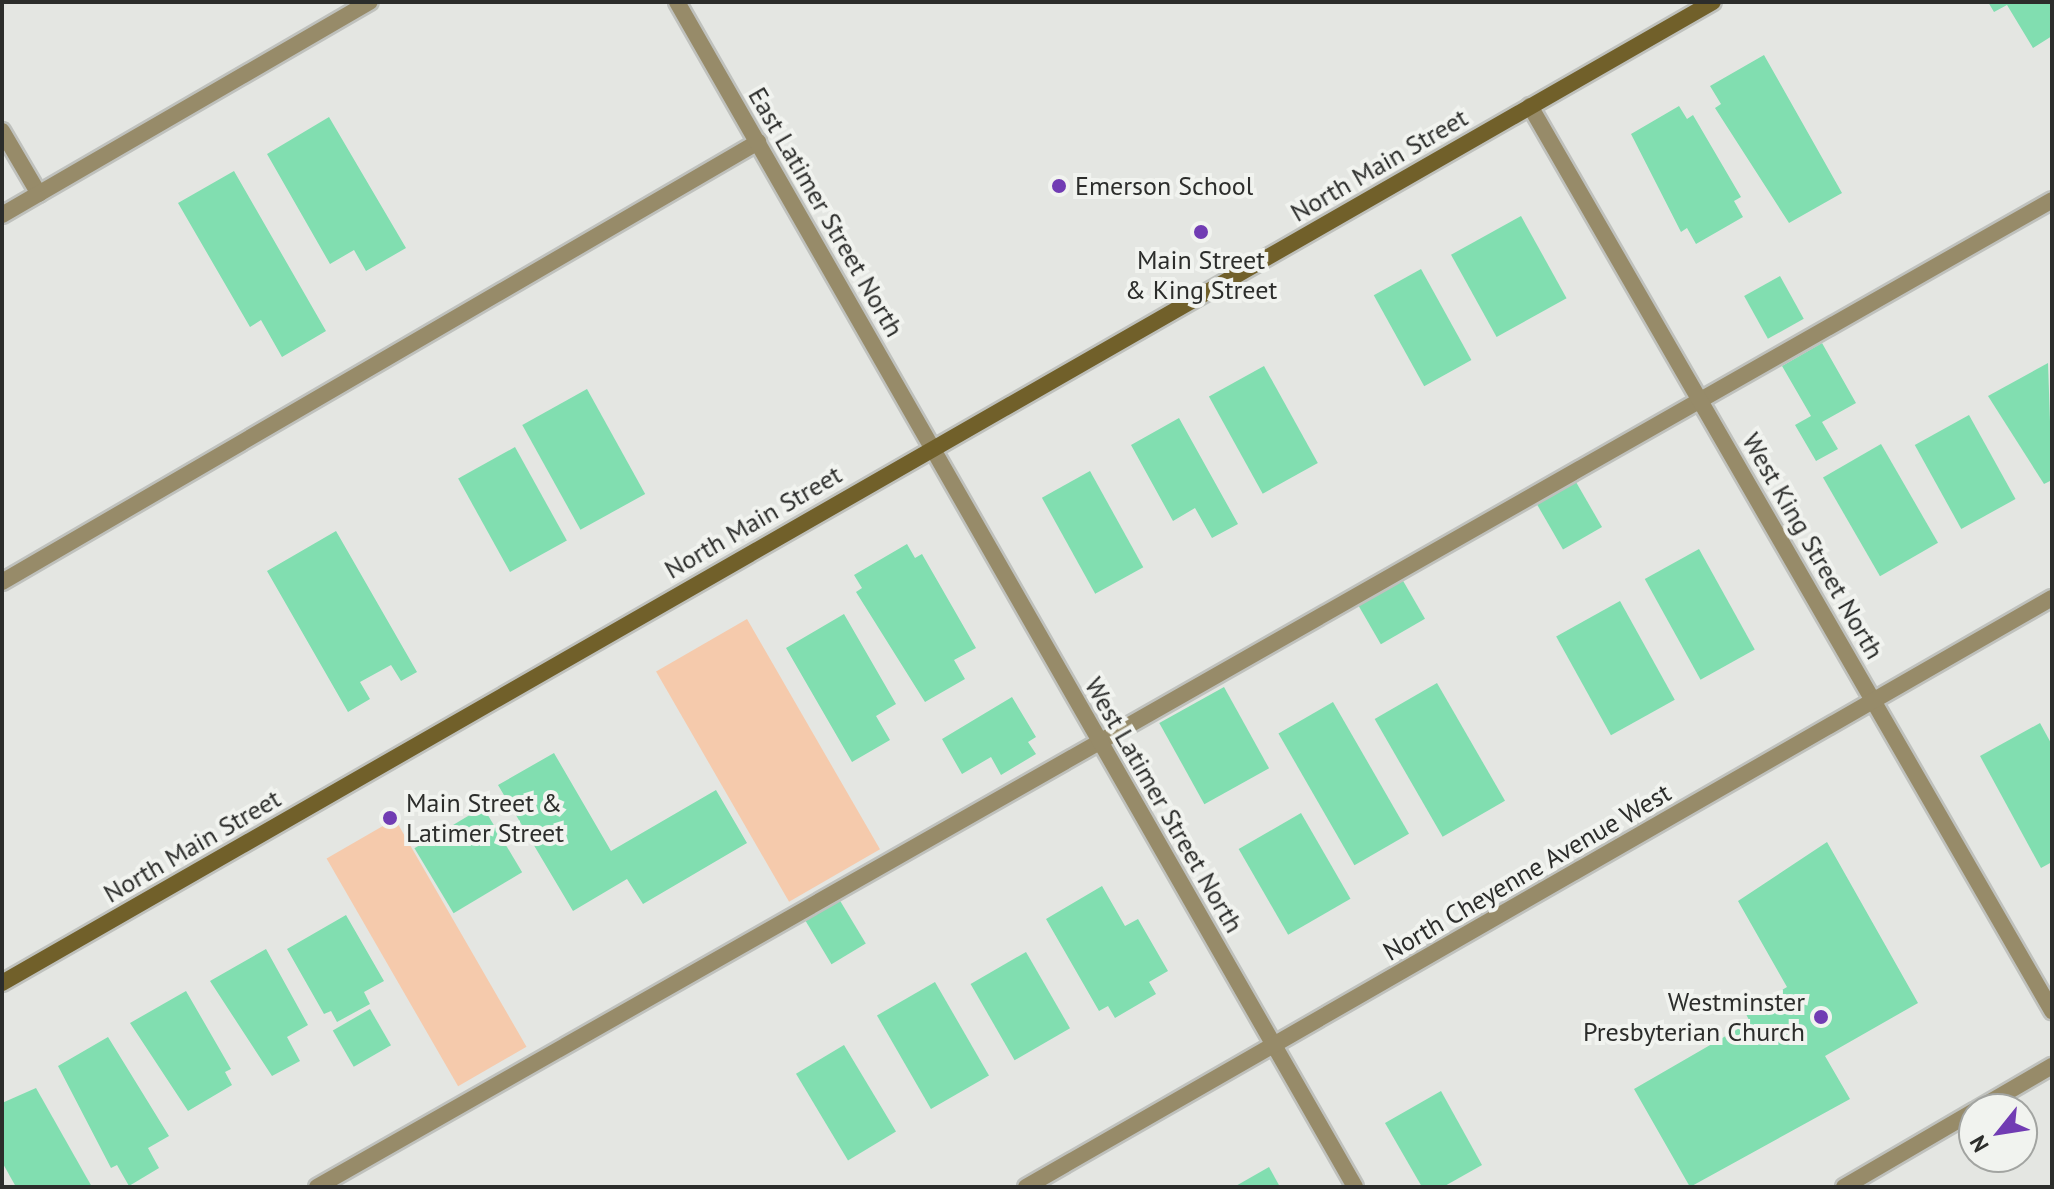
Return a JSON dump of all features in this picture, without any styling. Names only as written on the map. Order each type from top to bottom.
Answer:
[{"type":"street","points":[[2,215],[370,2]]},
{"type":"street","name":"East Latimer Street North","points":[[677,2],[933,446]]},
{"type":"street","name":"North Main Street","points":[[2,983],[933,446],[1713,2]]},
{"type":"street","name":"West King Street North","points":[[1530,106],[2052,1011]]},
{"type":"street","points":[[2,131],[39,194]]},
{"type":"street","points":[[2,582],[758,142]]},
{"type":"street","points":[[317,1187],[1098,737],[2052,200]]},
{"type":"street","name":"West Latimer Street North","points":[[933,446],[1355,1187]]},
{"type":"street","name":"North Cheyenne Avenue West","points":[[1026,1187],[2052,598]]},
{"type":"street","points":[[2005,1093],[2052,1066]]},
{"type":"street","points":[[1844,1187],[1958,1120]]},
{"type":"shaded area","points":[[747,619],[880,849],[789,902],[656,672]]},
{"type":"shaded area","points":[[395,819],[526,1047],[458,1086],[327,858]]},
{"type":"building","points":[[1988,2],[2052,2],[2052,36],[2033,48],[2007,5],[1994,12]]},
{"type":"building","points":[[1764,55],[1842,193],[1789,223],[1715,108],[1721,104],[1710,86]]},
{"type":"building","points":[[1679,106],[1687,119],[1693,115],[1741,197],[1734,201],[1743,217],[1696,244],[1687,228],[1681,232],[1631,134]]},
{"type":"building","points":[[329,117],[406,248],[366,271],[354,250],[330,264],[267,154]]},
{"type":"building","points":[[234,171],[326,331],[282,357],[261,320],[250,327],[178,203]]},
{"type":"building","points":[[1521,216],[1567,298],[1497,337],[1451,255]]},
{"type":"building","points":[[1421,269],[1471,360],[1424,386],[1374,295]]},
{"type":"building","points":[[1780,276],[1804,319],[1768,339],[1744,296]]},
{"type":"building","points":[[1822,343],[1856,403],[1822,422],[1838,449],[1816,461],[1795,425],[1811,416],[1782,366]]},
{"type":"building","points":[[2048,363],[2052,480],[2044,484],[1988,396]]},
{"type":"building","points":[[1264,366],[1318,463],[1263,494],[1209,397]]},
{"type":"building","points":[[587,389],[645,494],[580,530],[522,425]]},
{"type":"building","points":[[1969,415],[2016,499],[1961,529],[1915,445]]},
{"type":"building","points":[[1179,418],[1238,524],[1212,538],[1195,508],[1173,521],[1131,445]]},
{"type":"building","points":[[1881,444],[1938,543],[1880,576],[1823,478]]},
{"type":"building","points":[[515,447],[567,541],[510,572],[458,479]]},
{"type":"building","points":[[1090,471],[1143,567],[1095,594],[1042,498]]},
{"type":"building","points":[[1576,482],[1602,527],[1563,550],[1537,504]]},
{"type":"building","points":[[336,531],[417,672],[401,681],[391,665],[360,682],[370,699],[348,712],[267,571]]},
{"type":"building","points":[[907,544],[915,558],[922,554],[976,648],[954,660],[965,679],[925,702],[856,592],[862,588],[854,575]]},
{"type":"building","points":[[1699,549],[1755,650],[1701,680],[1645,579]]},
{"type":"building","points":[[1402,579],[1425,619],[1381,644],[1358,604]]},
{"type":"building","points":[[1620,601],[1675,700],[1611,735],[1556,636]]},
{"type":"building","points":[[844,614],[896,704],[876,716],[890,740],[852,762],[786,648]]},
{"type":"building","points":[[1437,683],[1505,801],[1443,837],[1375,719]]},
{"type":"building","points":[[1224,687],[1269,768],[1204,804],[1159,723]]},
{"type":"building","points":[[1012,697],[1036,737],[1028,742],[1036,754],[1001,775],[991,757],[962,774],[942,739]]},
{"type":"building","points":[[1333,702],[1409,834],[1354,865],[1278,734]]},
{"type":"building","points":[[2040,723],[2052,745],[2052,862],[2041,868],[1980,756]]},
{"type":"building","points":[[554,753],[611,851],[716,790],[747,843],[643,904],[627,879],[573,911],[498,785]]},
{"type":"building","points":[[483,807],[522,872],[454,913],[414,848]]},
{"type":"building","points":[[1301,813],[1350,899],[1288,935],[1239,849]]},
{"type":"building","name":"Westminster Presbyterian Church","points":[[1827,842],[1918,1003],[1825,1056],[1850,1099],[1690,1187],[1634,1089],[1750,1022],[1745,1012],[1787,987],[1738,901]]},
{"type":"building","points":[[1102,886],[1125,926],[1138,919],[1168,971],[1149,982],[1156,994],[1115,1018],[1108,1006],[1099,1011],[1046,919]]},
{"type":"building","points":[[839,899],[866,944],[831,964],[805,920]]},
{"type":"building","points":[[346,915],[384,981],[364,992],[370,1004],[337,1022],[331,1011],[324,1014],[287,949]]},
{"type":"building","points":[[266,949],[308,1025],[287,1037],[300,1061],[272,1076],[210,981]]},
{"type":"building","points":[[1026,952],[1070,1028],[1015,1060],[971,984]]},
{"type":"building","points":[[935,982],[989,1076],[931,1109],[877,1015]]},
{"type":"building","points":[[186,991],[231,1069],[225,1072],[232,1085],[188,1111],[130,1023]]},
{"type":"building","points":[[370,1009],[391,1045],[354,1067],[333,1030]]},
{"type":"building","points":[[108,1037],[169,1136],[148,1148],[159,1168],[129,1186],[117,1165],[111,1168],[58,1066]]},
{"type":"building","points":[[844,1045],[896,1132],[848,1160],[796,1074]]},
{"type":"building","points":[[36,1088],[92,1187],[16,1187],[2,1162],[2,1103]]},
{"type":"building","points":[[1441,1091],[1482,1165],[1443,1187],[1422,1187],[1385,1123]]},
{"type":"building","points":[[1269,1167],[1280,1187],[1234,1187]]},
{"type":"place","name":"Emerson School","points":[[1059,186]]},
{"type":"place","name":"Main Street & King Street","points":[[1201,232]]},
{"type":"place","name":"Main Street & Latimer Street","points":[[390,818]]},
{"type":"place","name":"Westminster Presbyterian Church","points":[[1821,1017]]}]
